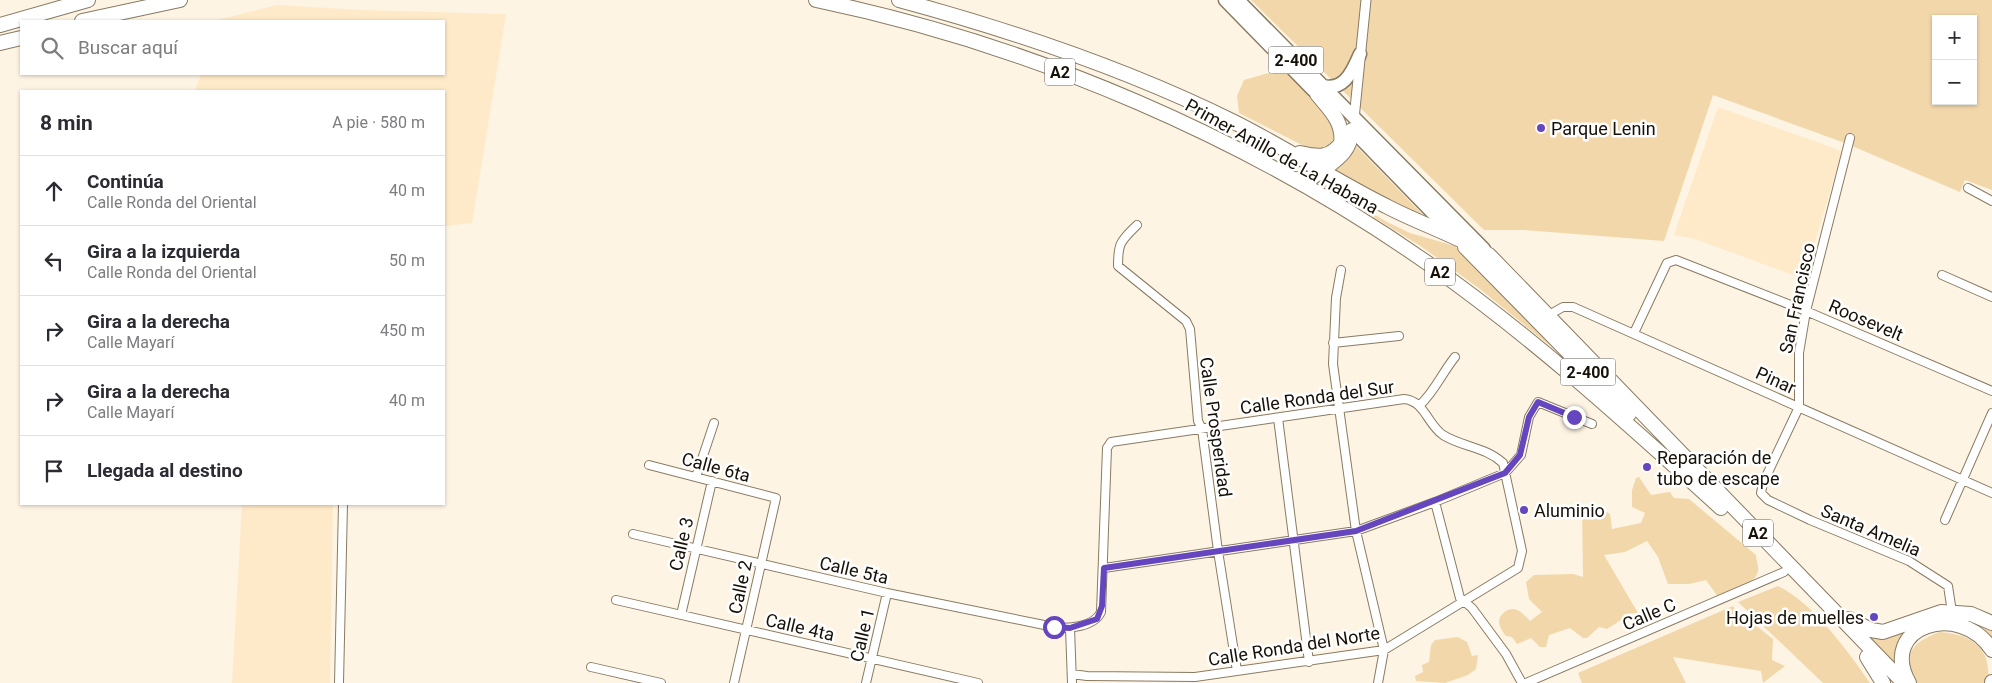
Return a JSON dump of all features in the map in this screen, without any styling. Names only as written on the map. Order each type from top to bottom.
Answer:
[{"type":"highway","points":[[0,25],[88,0]]},
{"type":"highway","points":[[87,20],[180,0]]},
{"type":"highway","name":"Primer Anillo de La Habana","points":[[816,0],[922,27],[1080,78],[1182,122],[1291,179],[1374,228],[1433,267],[1578,381],[1721,508]]},
{"type":"highway","name":"Primer Anillo de La Habana","points":[[899,0],[1006,32],[1113,68],[1232,121],[1287,150]]},
{"type":"highway","name":"2-400","points":[[1225,0],[1318,89],[1456,237],[1721,508]]},
{"type":"highway","name":"2-400","points":[[1238,0],[1318,89]]},
{"type":"highway","points":[[0,43],[20,38]]},
{"type":"highway","points":[[1341,144],[1342,132],[1338,119],[1318,89],[1343,83],[1351,74],[1360,54]]},
{"type":"highway","points":[[1291,179],[1311,179],[1334,164],[1345,152],[1353,125]]},
{"type":"highway","points":[[1287,150],[1324,157],[1334,153],[1353,125]]},
{"type":"highway","name":"2-400","points":[[1353,125],[1489,255]]},
{"type":"highway","name":"A2","points":[[1287,150],[1385,206],[1456,237],[1489,255],[1904,683]]},
{"type":"highway","name":"A2","points":[[1721,508],[1891,683]]},
{"type":"highway","points":[[1834,611],[1863,627],[1883,632],[1906,626],[1930,615],[1952,612],[1971,614],[1992,623]]},
{"type":"highway","points":[[1909,683],[1903,666],[1903,651],[1910,637],[1921,628],[1941,622],[1961,624],[1982,637],[1992,650]]},
{"type":"highway","points":[[1867,657],[1883,683]]},
{"type":"street","points":[[1353,125],[1366,0]]},
{"type":"street","name":"San Francisco","points":[[1760,490],[1799,407],[1799,353],[1806,311],[1850,138]]},
{"type":"street","points":[[1968,188],[1992,201]]},
{"type":"street","name":"Calle Prosperidad","points":[[1137,225],[1122,240],[1118,248],[1118,266],[1189,325],[1198,421],[1202,429],[1218,551],[1237,671]]},
{"type":"street","name":"Roosevelt","points":[[1634,333],[1667,263],[1671,260],[1676,260],[1806,311],[1992,391]]},
{"type":"street","points":[[1341,270],[1336,298],[1333,364],[1356,531],[1384,650],[1378,683]]},
{"type":"street","points":[[1942,275],[1992,297]]},
{"type":"street","name":"Pinar","points":[[1547,316],[1563,307],[1573,307],[1992,493]]},
{"type":"street","points":[[1334,343],[1399,336]]},
{"type":"street","points":[[1420,405],[1429,396],[1442,373],[1455,357]]},
{"type":"street","name":"Calle Ronda del Sur","points":[[1104,568],[1107,448],[1111,442],[1278,418],[1339,407],[1404,399],[1420,405],[1438,431],[1451,439],[1494,455],[1503,463],[1505,473]]},
{"type":"street","points":[[1072,683],[1070,628],[1093,622],[1100,615],[1104,568],[1356,531],[1435,502],[1505,473],[1520,455],[1527,422],[1538,402],[1592,424]]},
{"type":"street","points":[[1945,520],[1992,413]]},
{"type":"street","points":[[1278,418],[1309,662]]},
{"type":"street","points":[[696,477],[714,423]]},
{"type":"street","name":"Calle 6ta","points":[[649,465],[776,498]]},
{"type":"street","name":"Calle Ronda del Norte","points":[[1072,674],[1086,679],[1196,680],[1237,671],[1384,650],[1513,573],[1522,558],[1505,473]]},
{"type":"street","name":"Calle 3","points":[[681,614],[712,482]]},
{"type":"street","name":"Santa Amelia","points":[[1760,490],[1763,497],[1785,508],[1909,561],[1939,578],[1948,586],[1952,612]]},
{"type":"street","name":"Calle 2","points":[[734,683],[776,498]]},
{"type":"street","points":[[1435,502],[1458,594],[1472,608],[1506,654],[1522,683]]},
{"type":"street","points":[[339,683],[343,505]]},
{"type":"street","name":"Calle 5ta","points":[[633,534],[887,593],[1054,627],[1070,628]]},
{"type":"street","name":"Calle C","points":[[1526,683],[1784,572]]},
{"type":"street","name":"Calle 1","points":[[866,683],[887,593]]},
{"type":"street","name":"Calle 4ta","points":[[616,600],[978,683]]},
{"type":"street","points":[[592,667],[661,683]]},
{"type":"shaded area","name":"Parque Lenin","points":[[1251,0],[1992,0],[1992,190],[1965,180],[1960,192],[1845,143],[1713,95],[1664,241],[1523,230],[1484,230]]},
{"type":"shaded area","points":[[277,5],[361,10],[506,14],[472,223],[445,226],[445,90],[195,90],[201,75],[445,75],[445,20],[217,20]]},
{"type":"shaded area","points":[[1282,69],[1317,103],[1331,124],[1334,134],[1332,142],[1327,147],[1321,149],[1308,148],[1239,113],[1237,96],[1244,80]]},
{"type":"shaded area","points":[[1718,107],[1842,151],[1804,279],[1695,239],[1674,235]]},
{"type":"shaded area","points":[[1353,143],[1425,217],[1394,205],[1334,169]]},
{"type":"shaded area","points":[[1316,179],[1387,222],[1410,233],[1455,246],[1554,349],[1480,289],[1422,247],[1315,181]]},
{"type":"shaded area","points":[[1639,477],[1651,495],[1670,492],[1674,498],[1689,499],[1756,555],[1758,571],[1752,581],[1741,588],[1718,597],[1706,580],[1689,584],[1668,584],[1658,557],[1647,541],[1625,552],[1604,555],[1638,613],[1625,614],[1624,618],[1607,629],[1599,627],[1587,638],[1583,638],[1570,628],[1549,635],[1546,647],[1540,647],[1531,638],[1517,644],[1512,637],[1506,636],[1500,627],[1499,621],[1499,618],[1505,611],[1517,610],[1530,621],[1542,612],[1529,599],[1526,582],[1534,575],[1573,574],[1583,577],[1582,507],[1599,507],[1610,514],[1612,529],[1641,523],[1645,513],[1632,507],[1632,490],[1636,478]]},
{"type":"shaded area","points":[[242,505],[333,505],[330,683],[232,683]]},
{"type":"shaded area","points":[[1778,586],[1804,604],[1817,616],[1870,683],[1823,683],[1738,602]]},
{"type":"shaded area","points":[[1733,606],[1748,628],[1754,624],[1773,639],[1772,660],[1785,666],[1763,683],[1761,671],[1673,657],[1686,683],[1582,683],[1578,673]]},
{"type":"shaded area","points":[[1957,615],[1992,626],[1992,641],[1929,621],[1897,668],[1863,631]]},
{"type":"shaded area","points":[[1939,632],[1960,636],[1977,644],[1986,660],[1988,683],[1913,683],[1909,664],[1909,656],[1912,650],[1929,636]]},
{"type":"shaded area","points":[[1458,637],[1467,642],[1472,656],[1478,655],[1476,669],[1468,675],[1445,683],[1416,681],[1415,676],[1423,672],[1422,665],[1429,662],[1431,645],[1435,640]]},
{"type":"place","name":"Parque Lenin","points":[[1541,128]]},
{"type":"place","name":"Reparación de tubo de escape","points":[[1647,467]]},
{"type":"place","name":"Aluminio","points":[[1524,510]]},
{"type":"place","name":"Hojas de muelles","points":[[1874,617]]},
{"type":"route","points":[[1054,627],[1070,628],[1093,622],[1097,619],[1102,606],[1104,568],[1356,531],[1435,502],[1505,473],[1517,462],[1524,440],[1525,427],[1538,402],[1574,417]]}]
